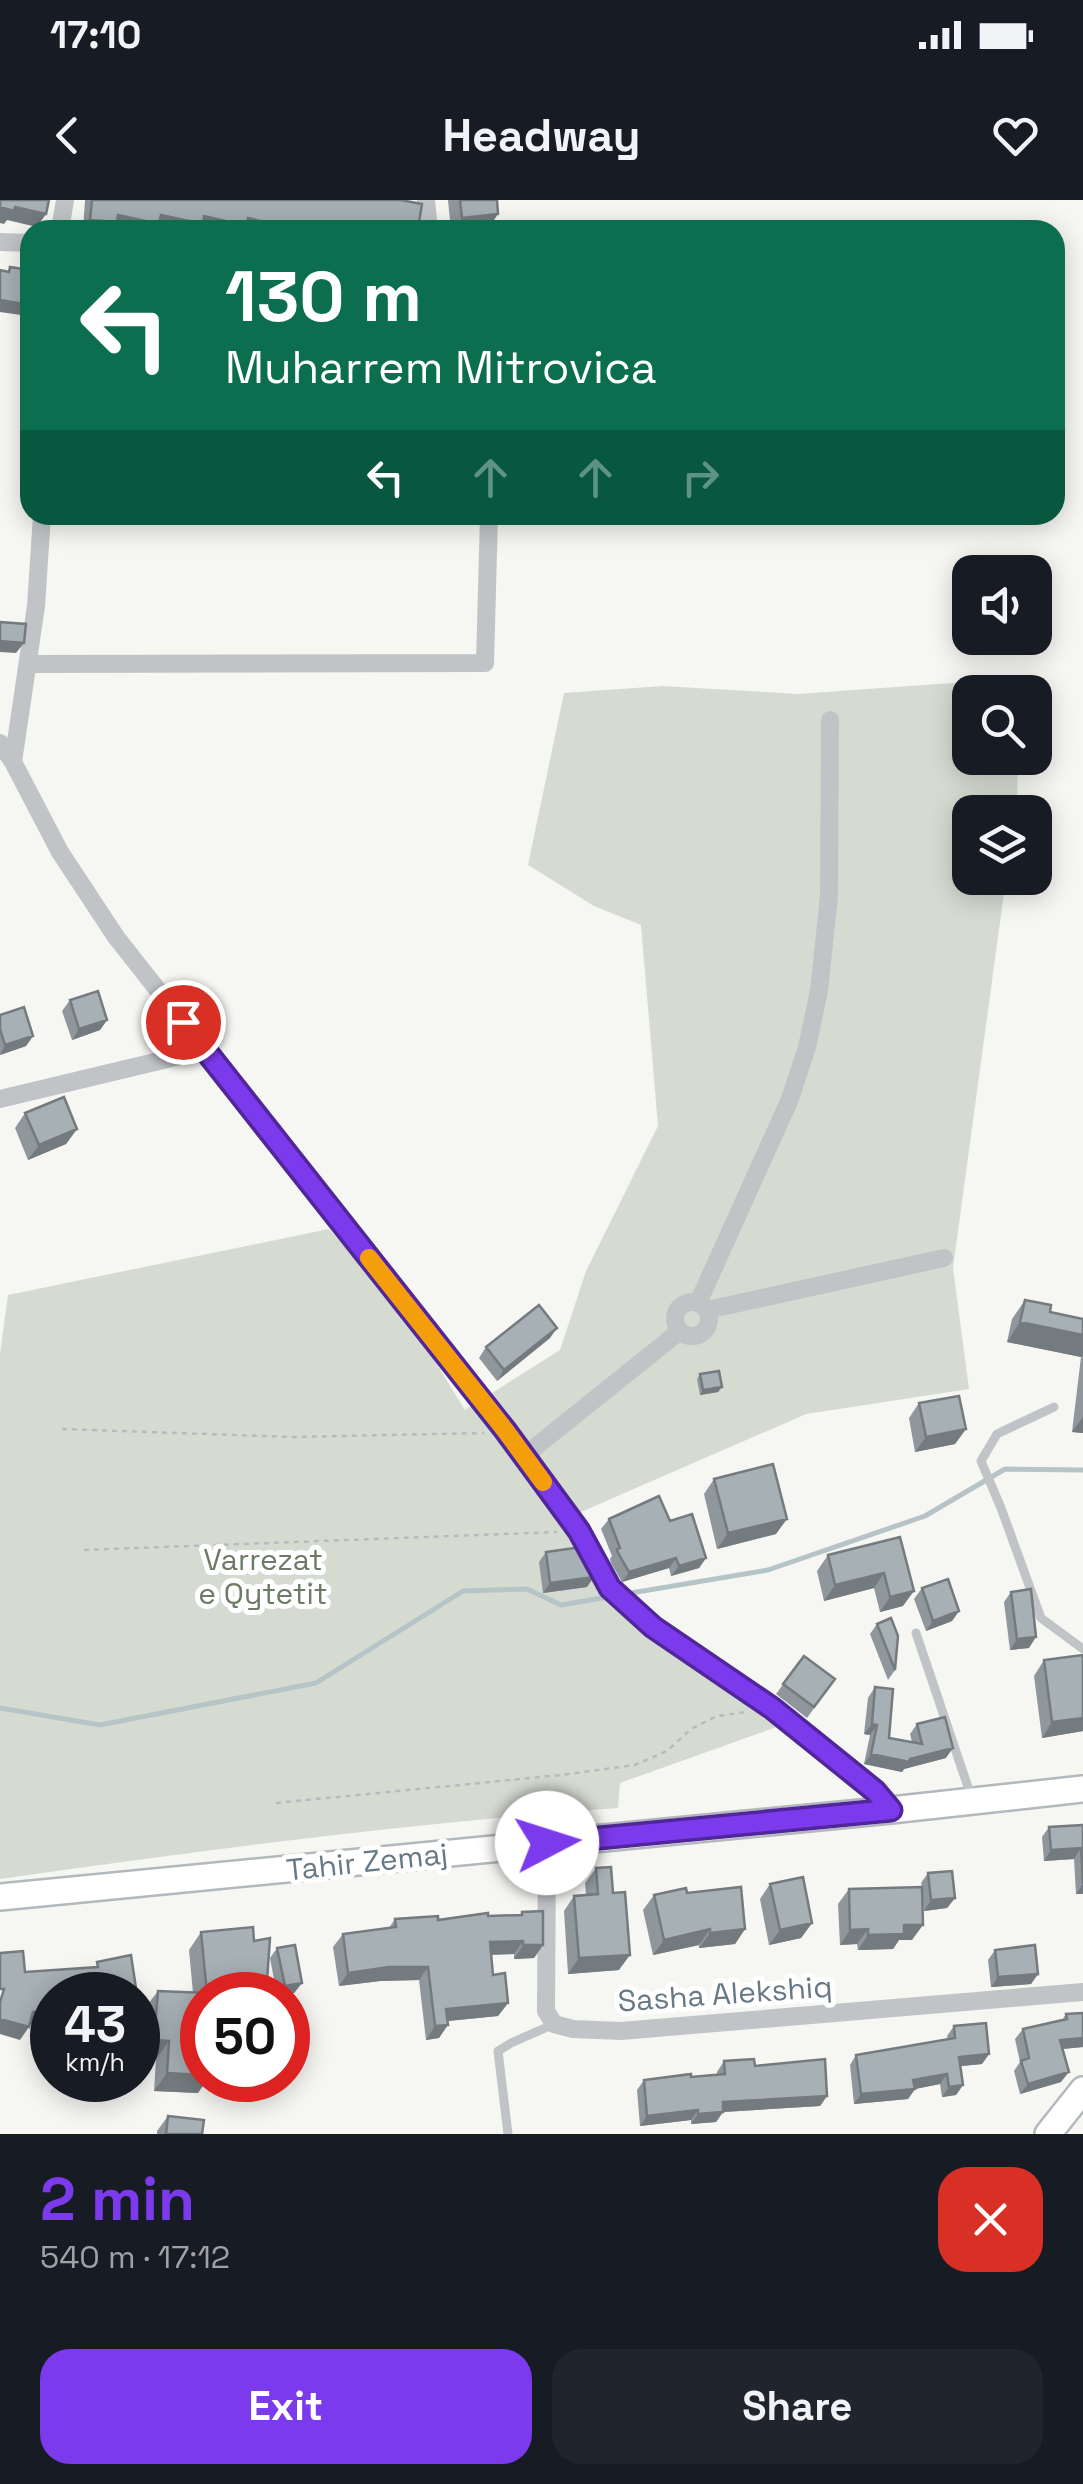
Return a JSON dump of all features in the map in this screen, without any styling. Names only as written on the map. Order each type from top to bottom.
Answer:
[{"type":"main road","name":"Tahir Zemaj","points":[[0,1897],[1079,1790]]},
{"type":"main road","points":[[1048,2134],[1083,2090]]},
{"type":"street","points":[[13,762],[36,606],[41,525]]},
{"type":"street","points":[[28,664],[485,663],[490,525]]},
{"type":"street","points":[[702,1306],[790,1099],[819,992],[830,896],[830,720]]},
{"type":"street","points":[[0,743],[60,852],[107,922],[505,1430],[579,1531],[610,1588],[653,1627],[772,1708],[875,1791],[891,1810]]},
{"type":"street","points":[[0,1100],[205,1050]]},
{"type":"street","points":[[524,1456],[680,1331],[675,1320],[678,1310],[687,1302],[702,1306],[944,1258]]},
{"type":"street","points":[[547,1843],[546,2011],[554,2024]]},
{"type":"street","name":"Sasha Alekshiq","points":[[554,2024],[621,2031],[1083,1992]]},
{"type":"lane","points":[[1054,1406],[998,1434],[980,1461],[1041,1618],[1083,1649]]},
{"type":"lane","points":[[916,1633],[973,1801]]},
{"type":"lane","points":[[508,2134],[498,2052],[554,2024]]},
{"type":"path","points":[[62,1430],[292,1436],[505,1430]]},
{"type":"path","points":[[84,1550],[579,1531]]},
{"type":"path","points":[[276,1803],[635,1764],[667,1751],[691,1729],[717,1716],[772,1708]]},
{"type":"green space","name":"Varrezat e Qytetit","points":[[952,683],[952,775],[1018,775],[1017,795],[952,795],[952,895],[1004,895],[953,1268],[969,1389],[806,1414],[558,1522],[663,1647],[782,1725],[620,1783],[618,1808],[308,1838],[0,1879],[0,1354],[8,1295],[329,1229],[409,1319],[465,1410],[560,1350],[586,1271],[658,1126],[641,925],[594,906],[528,865],[564,693],[663,686],[798,694]]},
{"type":"building","points":[[0,200],[49,200],[46,214],[0,207]]},
{"type":"building","points":[[92,200],[401,200],[422,204],[419,220],[221,220],[204,216],[204,220],[184,220],[161,215],[160,220],[141,220],[118,215],[117,220],[90,220]]},
{"type":"building","points":[[460,200],[497,200],[498,214],[462,218]]},
{"type":"building","points":[[10,267],[20,268],[20,303],[0,300],[0,270],[9,272]]},
{"type":"building","points":[[0,622],[26,624],[24,643],[0,641]]},
{"type":"building","points":[[98,991],[107,1020],[79,1029],[70,1000]]},
{"type":"building","points":[[24,1007],[33,1036],[5,1045],[0,1015]]},
{"type":"building","points":[[64,1097],[77,1129],[39,1145],[25,1113]]},
{"type":"building","points":[[1025,1300],[1051,1305],[1050,1312],[1083,1319],[1083,1335],[1020,1322]]},
{"type":"building","points":[[539,1305],[557,1328],[504,1370],[486,1347]]},
{"type":"building","points":[[719,1371],[722,1387],[703,1390],[700,1374]]},
{"type":"building","points":[[959,1396],[966,1429],[926,1437],[919,1403]]},
{"type":"building","points":[[773,1464],[787,1519],[728,1533],[714,1479]]},
{"type":"building","points":[[659,1496],[670,1521],[692,1514],[706,1558],[679,1566],[676,1558],[629,1572],[618,1553],[620,1548],[609,1519]]},
{"type":"building","points":[[900,1537],[914,1591],[890,1597],[884,1573],[835,1585],[828,1555]]},
{"type":"building","points":[[582,1547],[583,1557],[592,1557],[594,1577],[550,1583],[546,1552]]},
{"type":"building","points":[[948,1579],[959,1611],[933,1621],[922,1588]]},
{"type":"building","points":[[1031,1589],[1036,1637],[1017,1639],[1011,1592]]},
{"type":"building","points":[[891,1618],[898,1636],[895,1670],[877,1624]]},
{"type":"building","points":[[1083,1655],[1083,1718],[1052,1722],[1044,1660]]},
{"type":"building","points":[[804,1656],[835,1679],[814,1707],[783,1684]]},
{"type":"building","points":[[875,1687],[893,1689],[889,1738],[922,1744],[917,1724],[945,1717],[953,1748],[909,1762],[871,1754],[877,1725],[872,1724]]},
{"type":"building","points":[[1083,1825],[1083,1884],[1081,1848],[1051,1850],[1049,1827]]},
{"type":"building","points":[[611,1867],[613,1893],[625,1892],[630,1955],[579,1958],[574,1896],[598,1894],[596,1868]]},
{"type":"building","points":[[952,1871],[955,1898],[931,1900],[928,1873]]},
{"type":"building","points":[[803,1877],[812,1923],[780,1930],[770,1884]]},
{"type":"building","points":[[741,1887],[745,1929],[710,1933],[710,1929],[664,1940],[654,1895],[686,1888],[687,1893]]},
{"type":"building","points":[[922,1887],[923,1925],[904,1925],[904,1934],[868,1935],[868,1929],[850,1930],[849,1889]]},
{"type":"building","points":[[543,1911],[543,1945],[490,1942],[493,1975],[505,1973],[508,2003],[446,2009],[448,2025],[435,2026],[428,1967],[348,1973],[343,1934],[396,1927],[395,1919],[438,1916],[438,1920]]},
{"type":"building","points":[[253,1927],[254,1941],[270,1938],[268,1972],[205,1972],[201,1932]]},
{"type":"building","points":[[295,1945],[300,1972],[282,1972],[277,1948]]},
{"type":"building","points":[[1035,1945],[1038,1974],[998,1977],[995,1950]]},
{"type":"building","points":[[23,1951],[25,1972],[98,1967],[97,1962],[131,1955],[134,1972],[30,1972],[29,2027],[0,2019],[4,1989],[0,1989],[0,1953]]},
{"type":"building","points":[[160,1991],[180,1992],[180,2074],[167,2073],[169,2041],[160,2040]]},
{"type":"building","points":[[1083,2013],[1083,2038],[1060,2040],[1069,2072],[1028,2084],[1021,2061],[1029,2058],[1023,2029],[1067,2019],[1066,2014]]},
{"type":"building","points":[[986,2023],[989,2054],[959,2057],[963,2085],[949,2087],[947,2074],[913,2080],[915,2089],[861,2094],[856,2055],[955,2038],[954,2026]]},
{"type":"building","points":[[754,2059],[755,2066],[825,2059],[827,2096],[723,2102],[723,2112],[698,2114],[698,2110],[647,2116],[644,2080],[725,2074],[724,2061]]},
{"type":"building","points":[[168,2116],[204,2120],[202,2134],[166,2134]]},
{"type":"waterway","points":[[625,1594],[768,1570],[925,1516],[1005,1469],[1083,1470]]},
{"type":"waterway","points":[[0,1708],[100,1725],[316,1683],[463,1591],[527,1589],[561,1605],[614,1596]]},
{"type":"slow traffic","points":[[369,1258],[543,1482]]},
{"type":"route","points":[[183,1022],[505,1430],[579,1531],[610,1588],[653,1627],[772,1708],[875,1791],[891,1810],[547,1843]]}]
